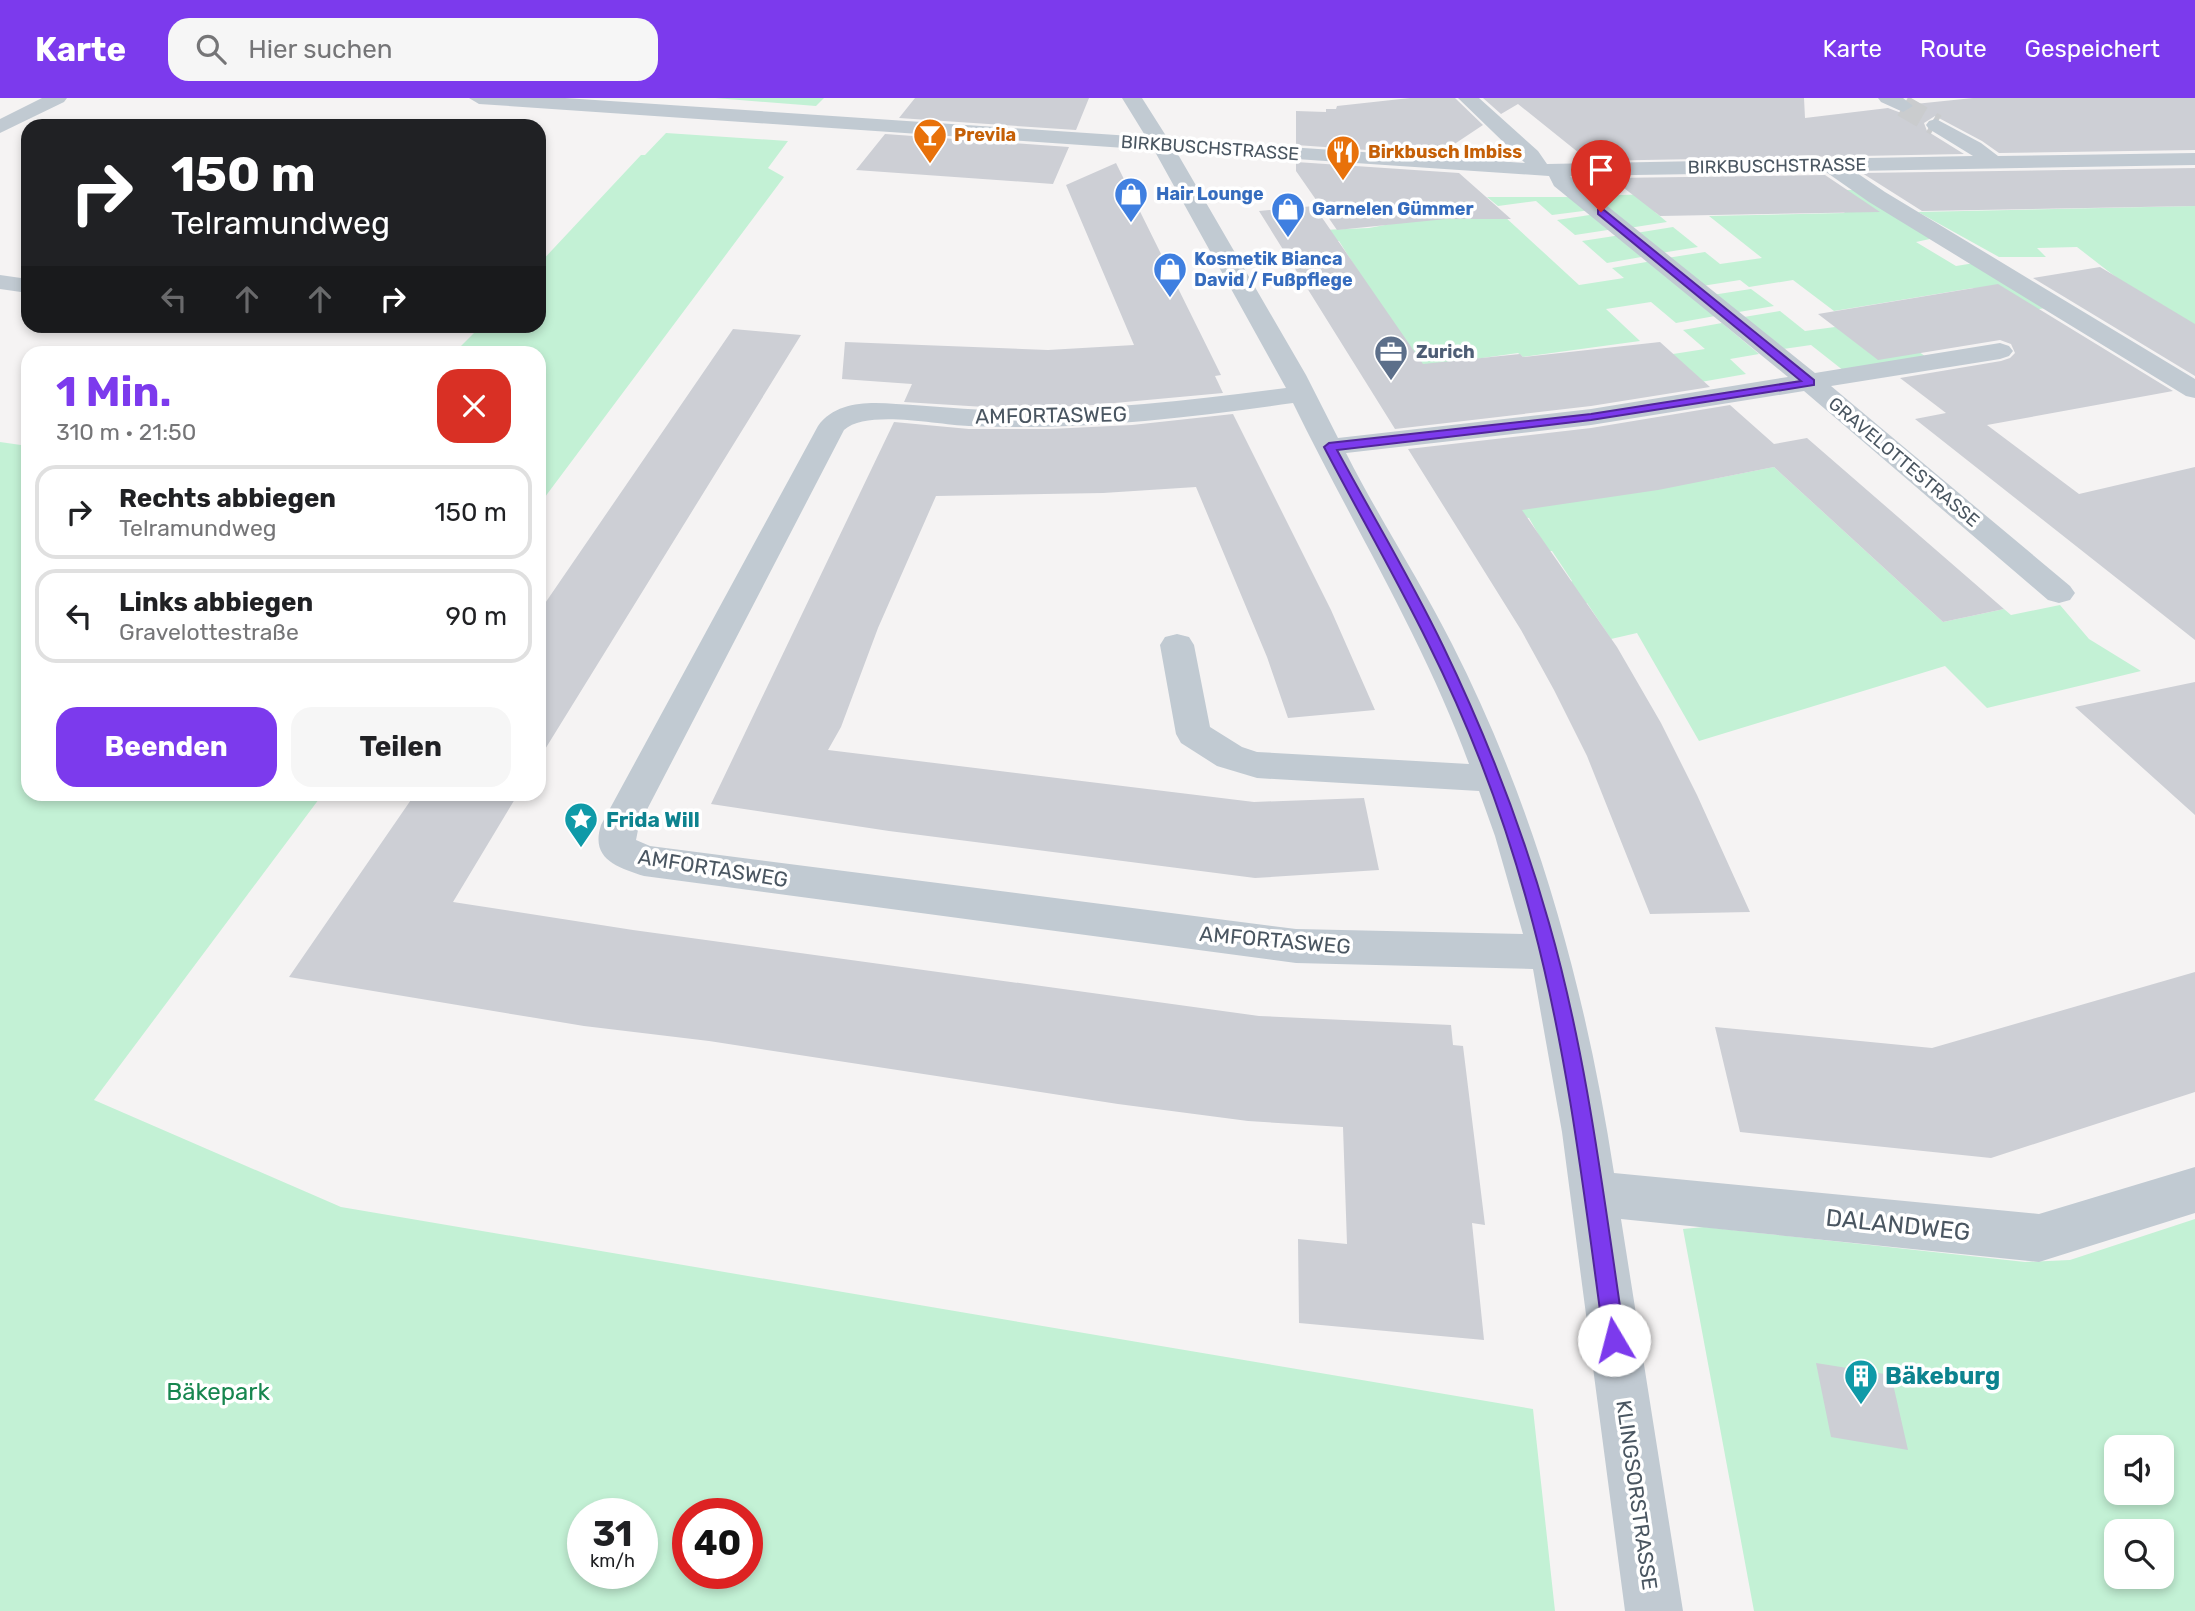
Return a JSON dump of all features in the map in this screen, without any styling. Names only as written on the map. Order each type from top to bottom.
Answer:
[{"type":"street","points":[[0,127],[57,98]]},
{"type":"street","name":"BIRKBUSCHSTRASSE","points":[[479,98],[1548,170],[2195,159]]},
{"type":"street","name":"KLINGSORSTRASSE","points":[[1132,98],[1188,189],[1303,394],[1435,643],[1492,776],[1549,953],[1565,1023],[1594,1195],[1654,1611]]},
{"type":"street","name":"GRAVELOTTESTRASSE","points":[[1468,98],[1548,170],[1810,382],[2059,593]]},
{"type":"street","points":[[509,119],[530,102]]},
{"type":"street","points":[[1936,125],[1974,147],[1993,162]]},
{"type":"street","points":[[1831,165],[1877,197],[2195,390]]},
{"type":"street","points":[[0,282],[21,285]]},
{"type":"street","points":[[1329,447],[1591,417],[2000,351]]},
{"type":"street","name":"AMFORTASWEG","points":[[1303,394],[1150,412],[1063,418],[974,418],[869,412],[846,414],[838,419],[620,825],[616,838],[618,849],[644,861],[1296,946],[1549,953]]},
{"type":"street","points":[[1177,645],[1194,734],[1230,757],[1257,765],[1465,778],[1492,776]]},
{"type":"street","name":"DALANDWEG","points":[[1594,1195],[2039,1237],[2065,1233],[2195,1190]]},
{"type":"green space","points":[[715,98],[824,98],[816,106]]},
{"type":"green space","points":[[666,133],[788,141],[768,168],[784,177],[546,496],[546,346],[461,346],[474,333],[546,333],[546,257],[641,155],[645,155]]},
{"type":"green space","points":[[1820,190],[1855,190],[1939,237],[1916,242],[1956,266],[1981,262],[2051,307],[2011,314],[1973,288],[1834,311],[1793,280],[1749,287],[1740,280],[1702,286],[1667,258],[1705,252],[1720,264],[1762,258],[1709,216],[1845,213]]},
{"type":"green space","points":[[1685,193],[1655,212],[1667,222],[1629,228],[1589,196]]},
{"type":"green space","points":[[1487,197],[1574,197],[1591,210],[1552,215],[1536,201],[1498,206]]},
{"type":"green space","points":[[2195,206],[2195,329],[2117,278],[2077,247],[2037,248],[2046,257],[1999,257],[1918,212]]},
{"type":"green space","points":[[1596,214],[1614,229],[1575,235],[1557,220]]},
{"type":"green space","points":[[1504,216],[1579,285],[1624,278],[1612,268],[1652,261],[1715,316],[1676,323],[1651,302],[1606,309],[1640,341],[1523,357],[1518,353],[1418,367],[1339,241],[1333,241],[1322,230],[1369,228],[1412,220]]},
{"type":"green space","points":[[1673,227],[1698,247],[1661,253],[1636,233]]},
{"type":"green space","points":[[1621,235],[1647,256],[1607,263],[1582,241]]},
{"type":"green space","points":[[1751,289],[1774,306],[1733,313],[1712,295]]},
{"type":"green space","points":[[1780,311],[1805,331],[1835,327],[1894,333],[1926,357],[1844,371],[1811,345],[1777,350],[1738,318]]},
{"type":"green space","points":[[1722,323],[1759,354],[1730,359],[1746,374],[1667,388],[1673,354],[1705,349],[1683,330]]},
{"type":"green space","name":"Bäkepark","points":[[0,442],[21,445],[21,801],[318,801],[94,1100],[341,1207],[1533,1409],[1555,1611],[0,1611]]},
{"type":"green space","points":[[1774,467],[1943,622],[2004,609],[2011,615],[2060,605],[2089,639],[2141,671],[1987,708],[1945,666],[1699,741],[1637,633],[1611,639],[1570,583],[1572,581],[1552,551],[1548,551],[1529,518],[1521,517],[1513,505],[1713,479]]},
{"type":"green space","points":[[2195,1219],[2195,1611],[1754,1611],[1683,1229],[1704,1227],[2025,1262],[2070,1260]]},
{"type":"building","points":[[915,98],[1089,98],[1076,130],[899,118]]},
{"type":"building","points":[[1410,98],[1455,98],[1483,125],[1438,155],[1296,145],[1296,111],[1326,112],[1326,109],[1336,109],[1337,106]]},
{"type":"building","points":[[1483,98],[1804,98],[1805,118],[1888,108],[1904,114],[1914,108],[1915,104],[1973,98],[2195,98],[2195,150],[1999,153],[1935,116],[1924,123],[1927,131],[1964,154],[1589,161],[1518,104],[1501,114]]},
{"type":"building","points":[[885,134],[1069,147],[1053,184],[856,170]]},
{"type":"building","points":[[1296,162],[1459,173],[1511,219],[1446,219],[1337,230],[1296,171]]},
{"type":"building","points":[[1116,163],[1221,375],[1215,376],[1223,393],[1082,406],[985,407],[904,402],[912,384],[842,379],[845,342],[1048,350],[1134,345],[1066,185]]},
{"type":"building","points":[[2195,168],[2195,206],[1922,211],[1862,173]]},
{"type":"building","points":[[1825,175],[1880,212],[1660,216],[1611,178]]},
{"type":"building","points":[[1314,206],[1423,364],[1520,354],[1523,357],[1660,342],[1710,387],[1591,406],[1395,429],[1259,211]]},
{"type":"building","points":[[2100,267],[2195,324],[2195,376],[2033,278]]},
{"type":"building","points":[[1998,284],[2173,391],[1987,425],[2079,494],[2195,467],[2195,640],[1915,419],[1946,413],[1900,378],[2001,361],[2015,353],[2011,344],[2000,340],[1878,360],[1818,314]]},
{"type":"building","points":[[733,329],[801,335],[546,748],[546,602]]},
{"type":"building","points":[[1730,405],[1774,444],[1807,438],[2004,609],[1943,622],[1774,467],[1658,490],[1522,510],[1617,647],[1661,723],[1750,912],[1650,914],[1587,756],[1554,690],[1521,630],[1408,449],[1591,428]]},
{"type":"building","points":[[1233,414],[1331,610],[1375,710],[1288,718],[1267,657],[1196,487],[1103,493],[936,496],[878,628],[841,727],[828,750],[1254,802],[1364,798],[1379,870],[1255,878],[889,831],[711,804],[894,422],[969,429],[1050,429],[1132,425]]},
{"type":"building","points":[[2195,682],[2195,815],[2075,707]]},
{"type":"building","points":[[410,801],[514,801],[453,902],[633,930],[1259,1016],[1451,1025],[1453,1045],[1463,1046],[1485,1225],[1472,1223],[1484,1340],[1299,1323],[1298,1239],[1347,1244],[1343,1127],[1248,1121],[1118,1104],[709,1041],[584,1026],[289,977]]},
{"type":"building","points":[[2195,972],[2195,1092],[1991,1158],[1740,1132],[1715,1027],[1932,1048]]},
{"type":"building","name":"Bäkeburg","points":[[1816,1363],[1891,1375],[1908,1450],[1831,1437]]},
{"type":"tunnel","points":[[1903,106],[1936,125]]},
{"type":"place","name":"Previla","points":[[930,165]]},
{"type":"place","name":"Birkbusch Imbiss","points":[[1343,182]]},
{"type":"place","name":"Hair Lounge","points":[[1131,224]]},
{"type":"place","name":"Garnelen Gümmer","points":[[1288,239]]},
{"type":"place","name":"Kosmetik Bianca David / Fußpflege","points":[[1170,299]]},
{"type":"place","name":"Zurich","points":[[1391,382]]},
{"type":"place","name":"Frida Will","points":[[581,849]]},
{"type":"place","name":"Bäkeburg","points":[[1861,1406]]},
{"type":"route","points":[[1601,212],[1810,382],[1591,417],[1329,447],[1455,685],[1514,836],[1556,978],[1565,1023],[1585,1132],[1614,1340]]}]
